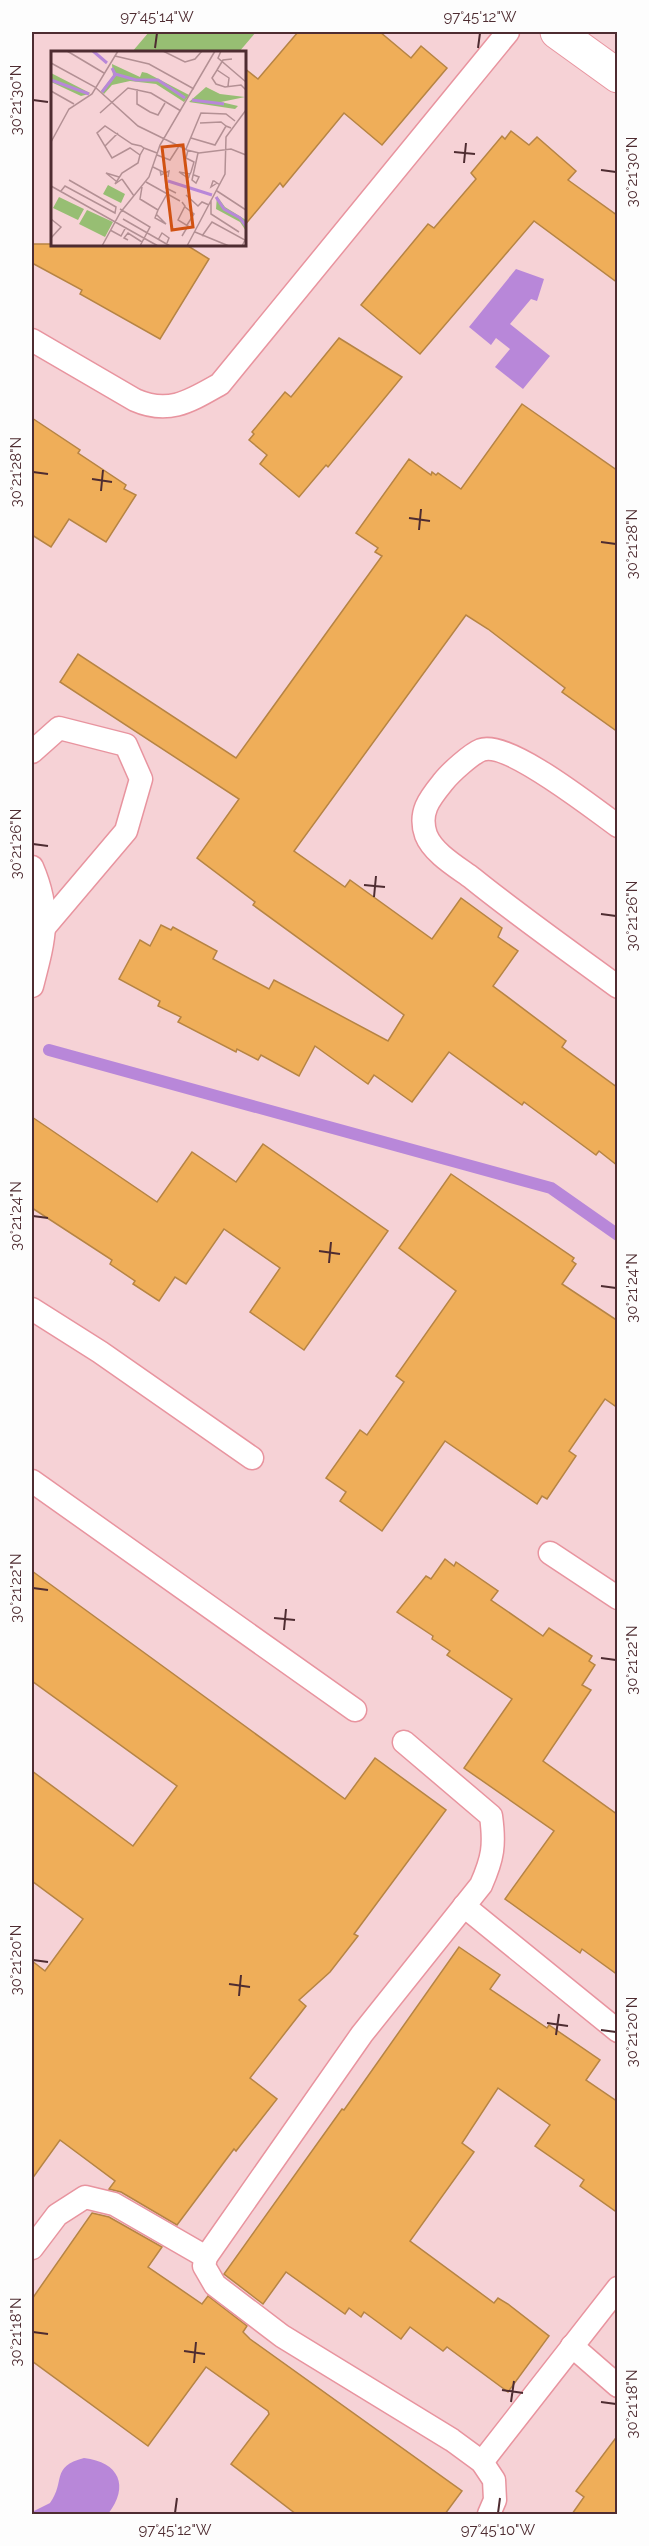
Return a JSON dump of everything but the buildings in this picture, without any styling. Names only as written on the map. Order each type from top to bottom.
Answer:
[{"type":"street","points":[[557,32],[618,76]]},
{"type":"lane","points":[[32,340],[150,407],[168,407],[192,400],[219,384],[508,32]]},
{"type":"lane","points":[[32,752],[59,728],[126,745],[141,779],[126,831],[43,929]]},
{"type":"lane","points":[[618,826],[536,768],[496,749],[481,750],[448,775],[426,803],[424,821],[426,836],[438,851],[618,987]]},
{"type":"lane","points":[[32,867],[42,891],[45,915],[32,986]]},
{"type":"lane","points":[[32,1309],[100,1352],[252,1458]]},
{"type":"lane","points":[[32,1481],[355,1710]]},
{"type":"lane","points":[[550,1553],[618,1598]]},
{"type":"lane","points":[[404,1742],[491,1816],[494,1834],[492,1862],[481,1885],[362,2034],[206,2257],[204,2266],[215,2285],[282,2336],[452,2440],[482,2462],[494,2480],[495,2500],[489,2514]]},
{"type":"lane","points":[[464,1906],[618,2031]]},
{"type":"lane","points":[[32,2248],[57,2215],[84,2197],[114,2204],[206,2257]]},
{"type":"lane","points":[[482,2462],[616,2293]]},
{"type":"lane","points":[[572,2346],[618,2386]]},
{"type":"green space","points":[[149,32],[256,32],[240,51],[133,51]]},
{"type":"shaded area","points":[[516,269],[544,279],[537,301],[531,299],[510,324],[550,356],[523,389],[495,367],[510,349],[496,338],[491,345],[469,327]]},
{"type":"shaded area","points":[[84,2458],[106,2464],[117,2477],[118,2494],[108,2514],[32,2514],[50,2503],[63,2470],[73,2462]]},
{"type":"waterway","points":[[49,1050],[551,1188],[618,1235]]}]
